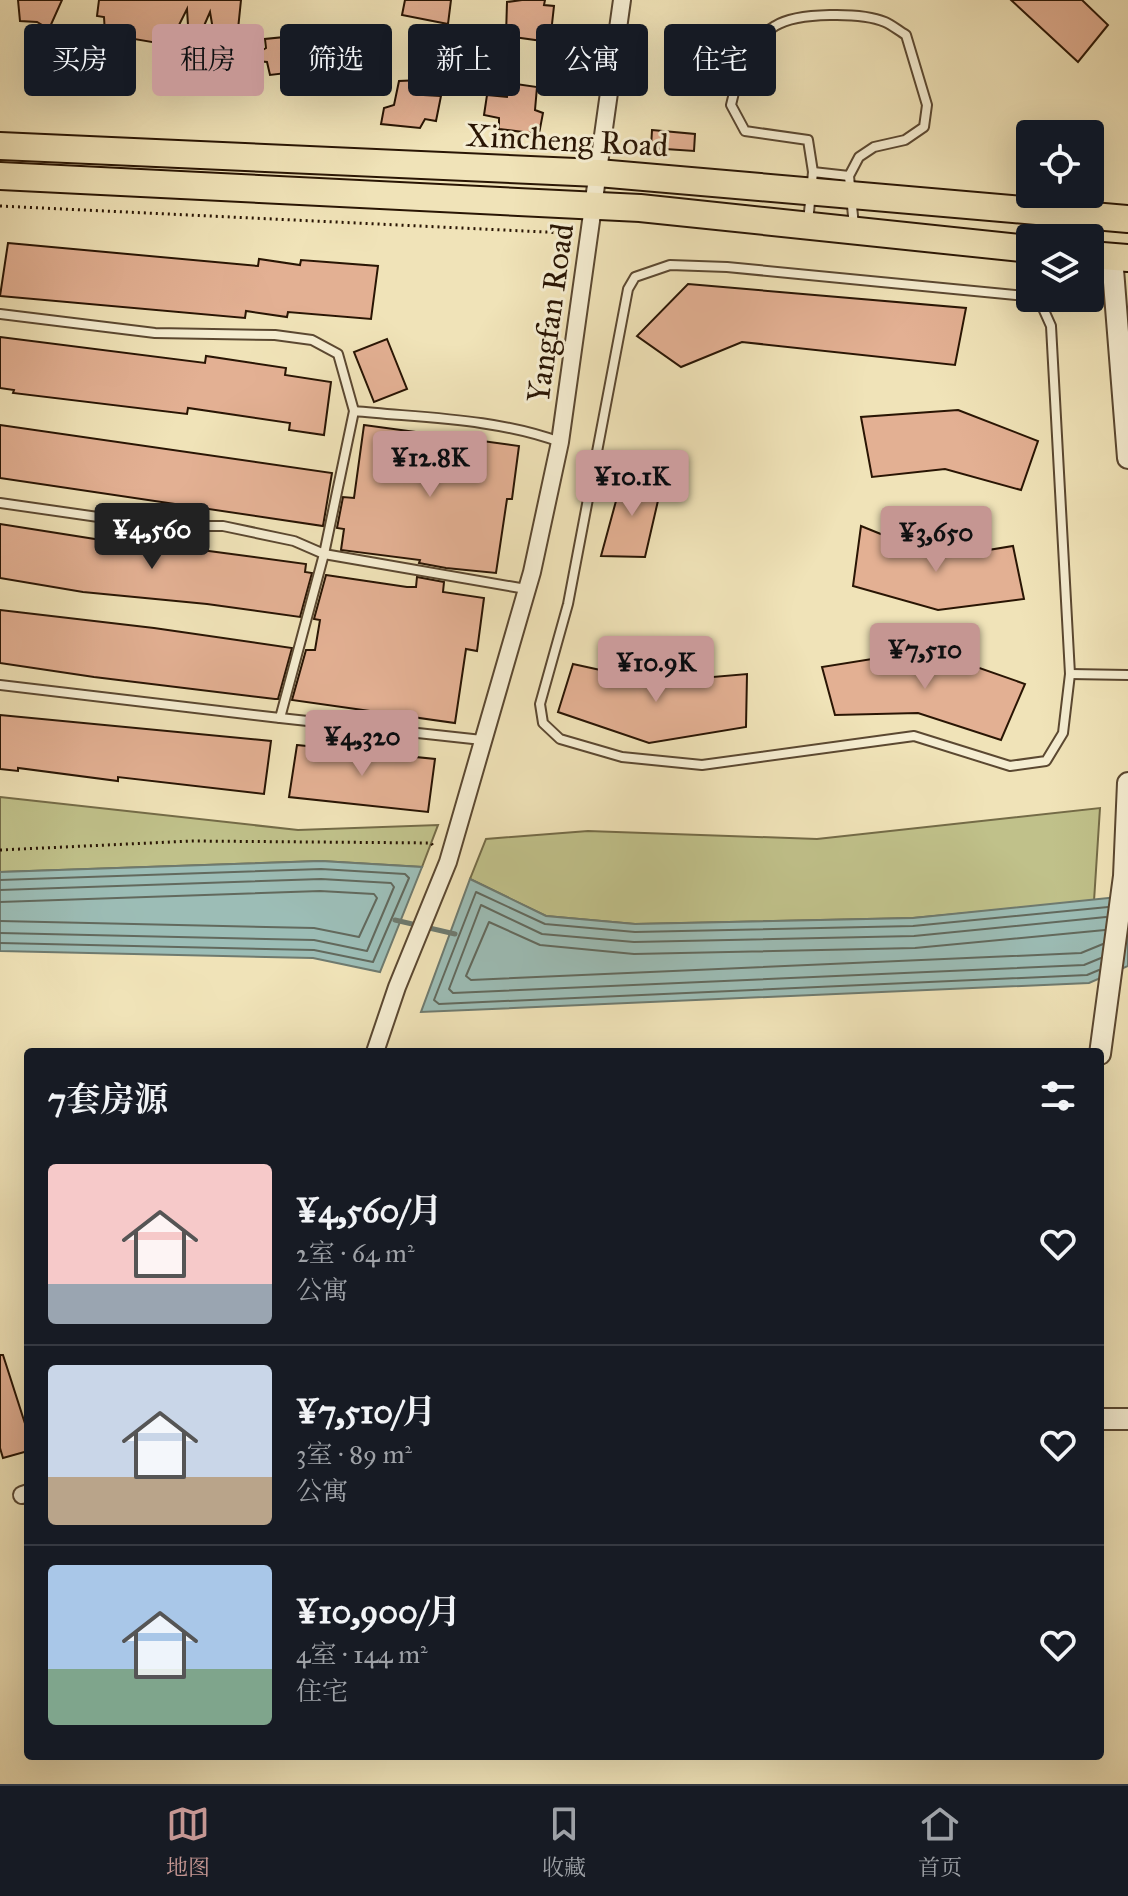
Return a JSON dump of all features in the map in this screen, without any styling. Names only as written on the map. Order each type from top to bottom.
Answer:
[{"type":"main road","name":"Xincheng Road","points":[[0,146],[812,182],[1128,219]]},
{"type":"main road","name":"Xincheng Road","points":[[0,176],[594,206],[1016,248]]},
{"type":"street","name":"Yangfan Road","points":[[376,1048],[397,987],[448,862],[527,589],[560,442],[622,0]]},
{"type":"street","points":[[1110,257],[1128,458]]},
{"type":"street","points":[[1101,1048],[1124,876],[1128,783]]},
{"type":"street","points":[[1104,1419],[1128,1419]]},
{"type":"lane","points":[[808,226],[812,182],[808,140],[745,131],[731,105],[736,79],[754,48],[775,26],[804,17],[858,16],[884,21],[906,35],[927,105],[924,127],[905,140],[874,147],[859,157],[851,185],[854,231]]},
{"type":"lane","points":[[670,265],[727,267],[1025,296],[1042,306],[1051,326],[1070,674],[1063,733],[1046,761],[1010,766],[914,736],[702,765],[622,757],[560,739],[543,723],[540,704],[568,604],[628,289],[635,277],[670,265]]},
{"type":"lane","points":[[0,314],[155,333],[275,335],[312,340],[338,354],[354,411],[324,554],[280,718]]},
{"type":"lane","points":[[354,411],[447,419],[543,436],[560,442]]},
{"type":"lane","points":[[0,503],[161,526],[223,526],[294,541],[324,554],[527,589]]},
{"type":"lane","points":[[1070,674],[1128,675]]},
{"type":"lane","points":[[0,685],[485,741]]},
{"type":"path","points":[[0,206],[566,233]]},
{"type":"path","points":[[0,850],[192,841],[431,843],[448,862]]},
{"type":"green space","points":[[0,797],[298,830],[438,825],[422,867],[321,861],[0,872]]},
{"type":"green space","points":[[1100,808],[1094,901],[913,918],[635,924],[546,916],[470,879],[486,839],[588,831],[817,839]]},
{"type":"water","points":[[321,861],[422,867],[380,972],[313,958],[0,951],[0,872]]},
{"type":"water","points":[[470,879],[546,916],[635,924],[913,918],[1128,896],[1128,966],[1089,983],[421,1012]]},
{"type":"building","points":[[18,0],[62,0],[51,24],[20,21]]},
{"type":"building","points":[[99,0],[241,0],[239,24],[212,24],[210,12],[205,24],[188,24],[187,9],[180,24],[152,24],[152,42],[136,39],[136,24],[104,24],[104,17],[97,16]]},
{"type":"building","points":[[405,0],[451,0],[448,24],[402,15]]},
{"type":"building","points":[[545,0],[544,5],[554,6],[552,24],[536,24],[536,40],[520,38],[520,24],[506,24],[507,2]]},
{"type":"building","points":[[1011,0],[1082,0],[1108,25],[1078,62]]},
{"type":"building","points":[[280,37],[280,74],[270,75],[267,62],[264,62],[265,39]]},
{"type":"building","points":[[399,81],[408,81],[408,96],[441,96],[436,121],[425,119],[420,128],[381,124],[384,108],[394,105]]},
{"type":"building","points":[[520,85],[536,87],[535,110],[543,113],[539,134],[499,129],[499,118],[484,115],[487,96],[520,96]]},
{"type":"building","points":[[652,130],[695,134],[694,151],[651,148]]},
{"type":"building","points":[[8,243],[258,266],[259,259],[300,265],[301,260],[378,266],[371,319],[288,312],[287,317],[246,311],[245,318],[0,296]]},
{"type":"building","points":[[688,284],[966,308],[955,365],[742,342],[681,367],[637,336]]},
{"type":"building","points":[[0,337],[205,363],[206,356],[286,368],[285,375],[331,382],[324,435],[289,430],[290,423],[188,408],[187,414],[13,393],[14,390],[0,388]]},
{"type":"building","points":[[387,339],[407,389],[374,402],[354,352]]},
{"type":"building","points":[[958,410],[1038,441],[1021,490],[945,469],[872,477],[861,417]]},
{"type":"building","points":[[0,425],[332,473],[323,526],[0,478]]},
{"type":"building","points":[[364,425],[519,446],[512,499],[507,499],[496,573],[341,550],[344,529],[337,528],[343,497],[354,498]]},
{"type":"building","points":[[625,468],[660,492],[645,557],[601,556]]},
{"type":"building","points":[[0,524],[133,545],[133,541],[306,564],[305,572],[312,573],[300,617],[83,592],[0,578]]},
{"type":"building","points":[[861,526],[940,558],[1013,546],[1024,599],[938,610],[853,586]]},
{"type":"building","points":[[326,575],[407,587],[416,587],[417,577],[444,582],[443,592],[484,598],[477,651],[466,649],[455,723],[292,700],[306,650],[315,650],[320,620],[314,619]]},
{"type":"building","points":[[0,610],[292,648],[278,699],[94,677],[0,663]]},
{"type":"building","points":[[928,650],[1025,684],[1001,740],[918,713],[835,715],[822,667]]},
{"type":"building","points":[[573,664],[655,682],[747,674],[746,727],[649,743],[558,712]]},
{"type":"building","points":[[0,715],[271,741],[264,794],[118,777],[118,781],[18,768],[18,771],[0,769]]},
{"type":"building","points":[[297,745],[435,759],[428,812],[289,797]]},
{"type":"building","points":[[0,1355],[3,1355],[24,1421],[24,1452],[3,1458],[0,1448]]},
{"type":"waterway","points":[[395,920],[455,934]]}]
